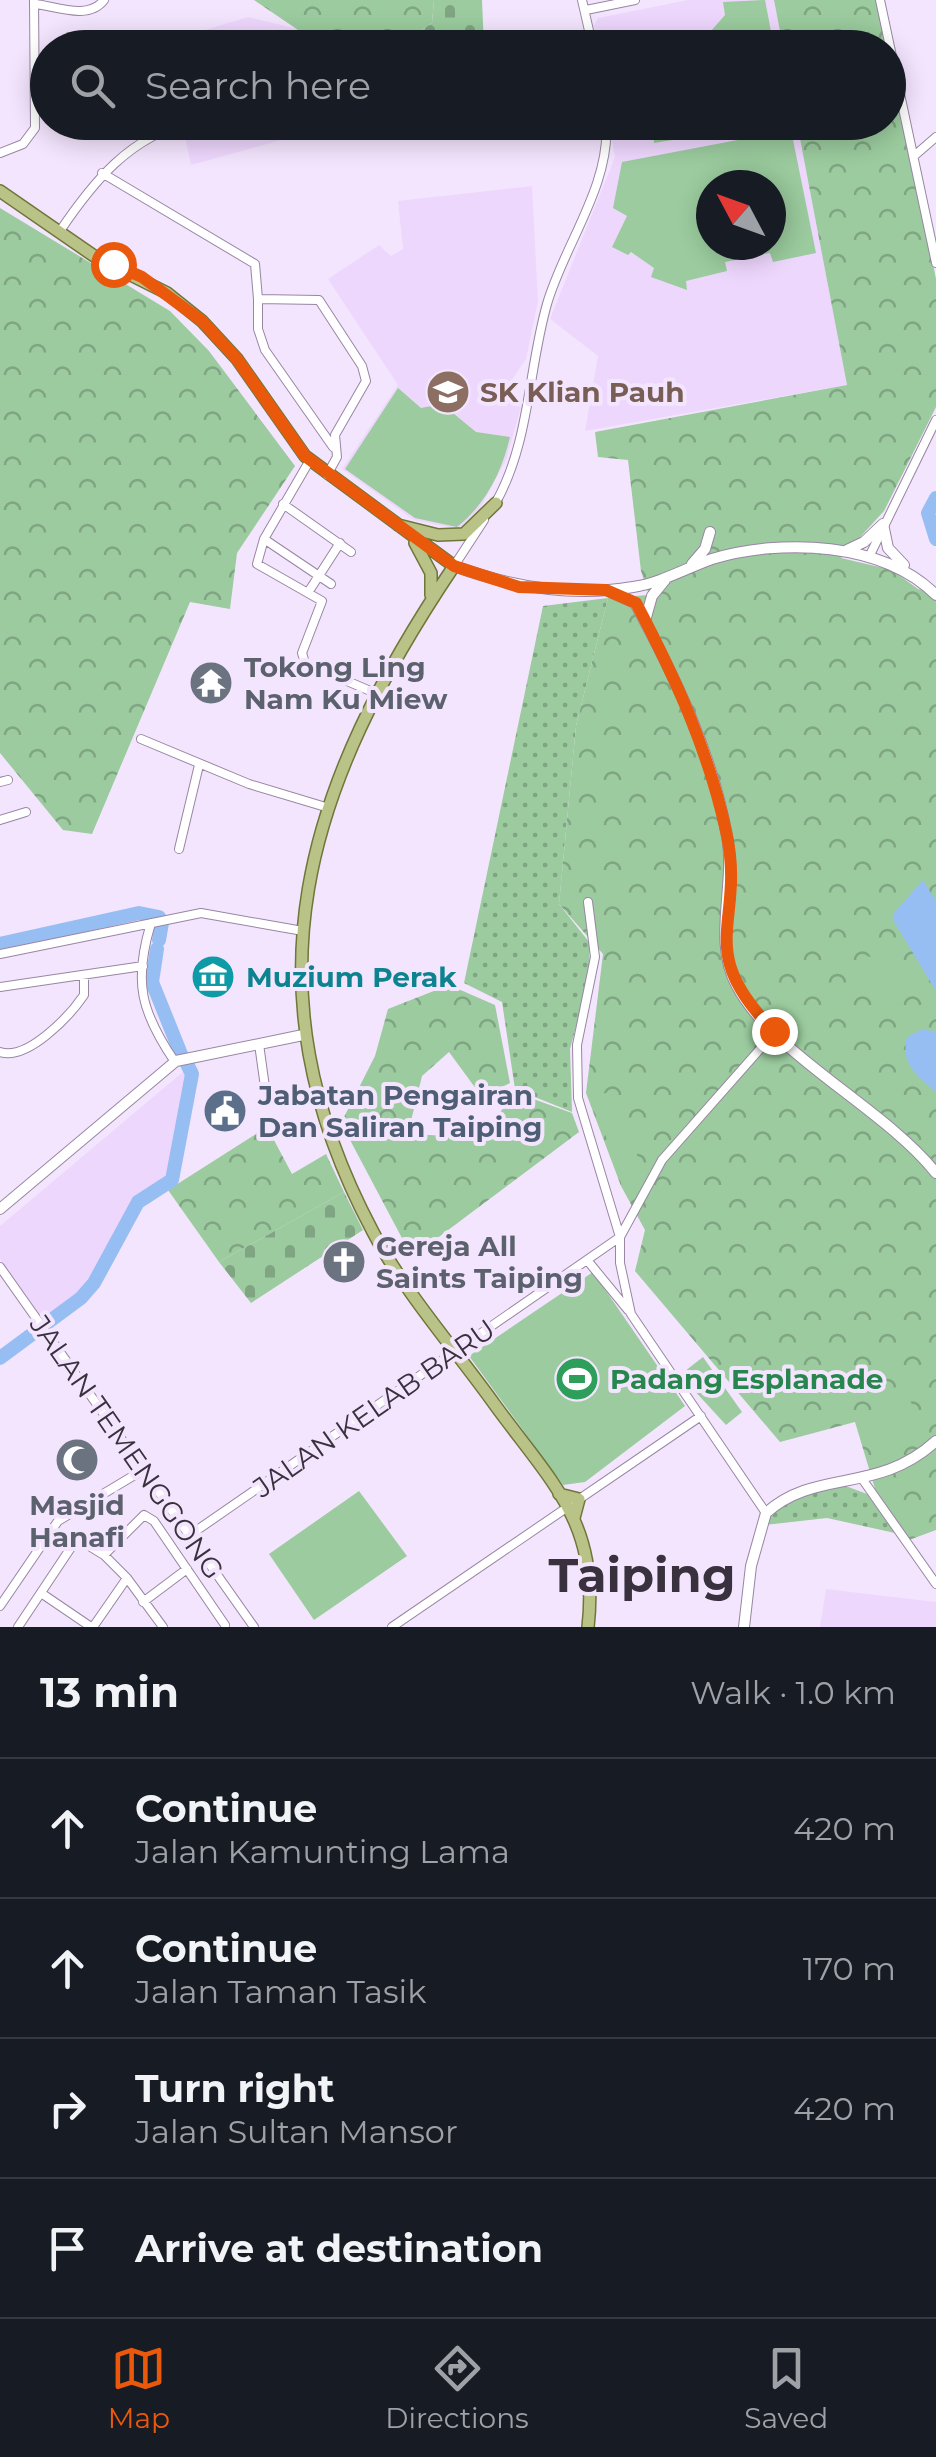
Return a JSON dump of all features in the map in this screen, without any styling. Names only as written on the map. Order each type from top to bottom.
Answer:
[{"type":"main road","points":[[0,190],[97,258],[142,277],[202,321],[237,359],[290,440],[310,460],[389,522],[454,566],[375,693],[329,808],[303,931],[304,1035],[318,1105],[364,1213],[574,1521],[590,1562],[588,1627]]},
{"type":"main road","points":[[389,522],[455,536],[473,529],[496,503]]},
{"type":"main road","points":[[412,538],[431,573],[428,604]]},
{"type":"main road","points":[[559,1494],[579,1499],[574,1521]]},
{"type":"street","points":[[35,30],[35,2],[86,12],[97,9],[104,0]]},
{"type":"street","points":[[589,30],[584,5],[635,0]]},
{"type":"street","points":[[880,0],[887,30]]},
{"type":"street","points":[[906,119],[936,262]]},
{"type":"street","points":[[0,153],[22,144],[30,134]]},
{"type":"street","points":[[914,156],[936,137]]},
{"type":"street","points":[[60,230],[102,174],[149,140]]},
{"type":"street","points":[[606,140],[606,153],[548,303],[515,459],[496,503],[454,566],[519,587],[606,590],[637,586],[716,558],[771,550],[842,551],[869,556],[917,576]]},
{"type":"street","points":[[102,174],[250,260],[256,268],[258,329],[264,350],[334,447],[337,460],[328,474]]},
{"type":"street","points":[[258,300],[319,300],[362,366],[366,381],[338,427],[334,447]]},
{"type":"street","points":[[869,556],[936,420]]},
{"type":"street","points":[[310,460],[264,539],[257,564],[322,601],[302,653],[305,663],[375,693]]},
{"type":"street","points":[[283,504],[352,552]]},
{"type":"street","points":[[842,551],[864,542],[882,524]]},
{"type":"street","points":[[882,524],[893,557],[936,595]]},
{"type":"street","points":[[688,568],[705,550],[710,532]]},
{"type":"street","points":[[264,539],[331,584]]},
{"type":"street","points":[[309,592],[340,544]]},
{"type":"street","points":[[284,580],[294,559]]},
{"type":"street","points":[[645,621],[652,596],[670,576]]},
{"type":"street","points":[[637,586],[645,621]]},
{"type":"street","points":[[606,590],[628,596],[645,621],[700,736],[727,834],[730,886],[725,950],[730,970],[747,1002],[775,1032],[893,1127],[936,1173]]},
{"type":"street","points":[[140,739],[200,765],[329,808]]},
{"type":"street","points":[[179,849],[200,765]]},
{"type":"street","points":[[0,820],[26,812]]},
{"type":"street","points":[[588,902],[595,957],[577,1045],[578,1098],[620,1237],[620,1263],[631,1314]]},
{"type":"street","points":[[0,954],[208,913],[303,931]]},
{"type":"street","points":[[151,923],[142,966],[142,1004],[174,1062]]},
{"type":"street","points":[[0,987],[142,966]]},
{"type":"street","points":[[0,1052],[20,1052],[53,1026],[84,996],[84,976]]},
{"type":"street","points":[[620,1237],[662,1160],[775,1032]]},
{"type":"street","points":[[0,1209],[174,1062],[189,1055],[304,1035]]},
{"type":"street","points":[[258,1044],[265,1088]]},
{"type":"street","name":"JALAN KELAB BARU","points":[[190,1535],[620,1237]]},
{"type":"street","points":[[587,1260],[631,1314],[766,1513]]},
{"type":"street","name":"JALAN TEMENGGONG","points":[[0,1268],[254,1627]]},
{"type":"street","points":[[392,1627],[701,1416]]},
{"type":"street","points":[[744,1627],[751,1566],[766,1513],[803,1491],[863,1480],[900,1468],[936,1441]]},
{"type":"street","points":[[0,1606],[58,1521],[143,1470]]},
{"type":"street","points":[[863,1480],[936,1584]]},
{"type":"street","points":[[104,1554],[144,1515],[154,1521],[224,1626],[244,1612]]},
{"type":"street","points":[[18,1627],[77,1542],[104,1554],[127,1578],[162,1627]]},
{"type":"street","points":[[143,1602],[188,1569]]},
{"type":"street","points":[[41,1593],[92,1627],[127,1578]]},
{"type":"shaded area","points":[[688,0],[774,0],[780,30],[595,30],[598,18]]},
{"type":"shaded area","points":[[248,17],[302,30],[205,30]]},
{"type":"shaded area","points":[[186,140],[281,140],[191,165]]},
{"type":"shaded area","points":[[612,140],[800,140],[847,385],[585,431],[598,356],[550,319],[615,157]]},
{"type":"shaded area","name":"SK Klian Pauh","points":[[532,186],[538,301],[526,359],[499,399],[521,407],[506,460],[477,514],[458,529],[414,520],[342,469],[398,385],[328,279],[379,245],[391,256],[403,249],[398,201]]},
{"type":"shaded area","points":[[184,1071],[189,1084],[172,1180],[148,1192],[121,1231],[94,1283],[47,1325],[0,1259],[0,1226]]},
{"type":"shaded area","points":[[826,1589],[936,1602],[936,1627],[820,1627]]},
{"type":"green space","points":[[254,0],[434,0],[432,23],[421,30],[298,30]]},
{"type":"green space","points":[[434,0],[482,0],[483,30],[421,30],[432,23]]},
{"type":"green space","points":[[765,0],[771,30],[712,30],[725,15],[723,2]]},
{"type":"green space","points":[[774,0],[878,0],[884,30],[780,30]]},
{"type":"green space","points":[[906,132],[936,279],[936,407],[884,511],[841,558],[892,570],[918,589],[936,593],[936,1530],[909,1540],[876,1492],[855,1422],[780,1442],[635,1271],[645,1230],[621,1186],[586,1093],[603,954],[559,904],[576,726],[608,598],[649,595],[641,571],[628,460],[598,457],[595,432],[847,385],[800,140],[906,140]]},
{"type":"green space","points":[[738,140],[793,140],[816,253],[786,259],[786,170],[696,170],[696,260],[735,260],[725,262],[727,271],[686,281],[687,290],[651,277],[654,268],[631,252],[628,255],[612,247],[627,216],[613,208],[622,162]]},
{"type":"green space","points":[[0,208],[170,311],[209,351],[295,466],[237,553],[230,609],[190,602],[92,834],[63,830],[0,753]]},
{"type":"green space","points":[[398,388],[421,408],[442,404],[476,432],[510,437],[491,487],[457,527],[415,518],[345,469]]},
{"type":"green space","points":[[608,598],[576,726],[559,904],[589,942],[590,974],[570,1049],[572,1112],[515,1089],[502,1002],[464,983],[543,606]]},
{"type":"green space","points":[[865,956],[885,965],[901,984],[906,997],[894,1008],[877,1007],[851,979],[853,967]]},
{"type":"green space","points":[[449,985],[495,1005],[510,1083],[482,1097],[449,1052],[422,1076],[408,1133],[470,1133],[493,1120],[514,1092],[572,1113],[579,1132],[412,1257],[341,1123],[375,1056],[388,1009]]},
{"type":"green space","points":[[614,1090],[641,1166],[623,1173],[618,1170],[592,1098]]},
{"type":"green space","points":[[267,1127],[292,1174],[326,1154],[344,1192],[219,1262],[168,1190]]},
{"type":"green space","points":[[344,1192],[363,1230],[251,1303],[219,1262]]},
{"type":"green space","name":"Padang Esplanade","points":[[593,1272],[685,1406],[585,1482],[563,1485],[469,1356]]},
{"type":"green space","points":[[703,1357],[742,1412],[726,1425],[680,1375]]},
{"type":"green space","points":[[910,1401],[929,1432],[881,1461],[862,1430]]},
{"type":"green space","points":[[843,1485],[867,1494],[895,1533],[827,1518],[765,1525],[780,1508],[799,1497]]},
{"type":"green space","points":[[359,1491],[407,1556],[314,1620],[269,1554]]},
{"type":"water","points":[[923,880],[936,901],[936,991],[893,920],[894,913]]},
{"type":"water","points":[[923,1029],[936,1032],[936,1092],[912,1069],[906,1055],[907,1037]]},
{"type":"waterway","points":[[936,498],[928,513],[936,539]]},
{"type":"waterway","points":[[0,944],[139,913],[159,917]]},
{"type":"waterway","points":[[159,940],[162,923]]},
{"type":"waterway","points":[[157,949],[152,982],[181,1054]]},
{"type":"waterway","points":[[0,1358],[81,1298],[94,1283],[138,1202],[172,1180],[192,1074],[186,1062]]},
{"type":"place","name":"SK Klian Pauh","points":[[448,392]]},
{"type":"place","name":"Tokong Ling Nam Ku Miew","points":[[211,683]]},
{"type":"place","name":"Muzium Perak","points":[[213,977]]},
{"type":"place","name":"Jabatan Pengairan Dan Saliran Taiping","points":[[225,1111]]},
{"type":"place","name":"Gereja All Saints Taiping","points":[[344,1262]]},
{"type":"place","name":"Padang Esplanade","points":[[577,1379]]},
{"type":"place","name":"Masjid Hanafi","points":[[77,1460]]},
{"type":"district","name":"Taiping","points":[[642,1575]]},
{"type":"route","points":[[113,264],[167,293],[202,321],[237,359],[290,440],[305,456],[371,510],[454,566],[519,587],[606,590],[628,596],[636,603],[700,736],[727,834],[730,886],[725,950],[730,970],[747,1002],[774,1031]]}]
